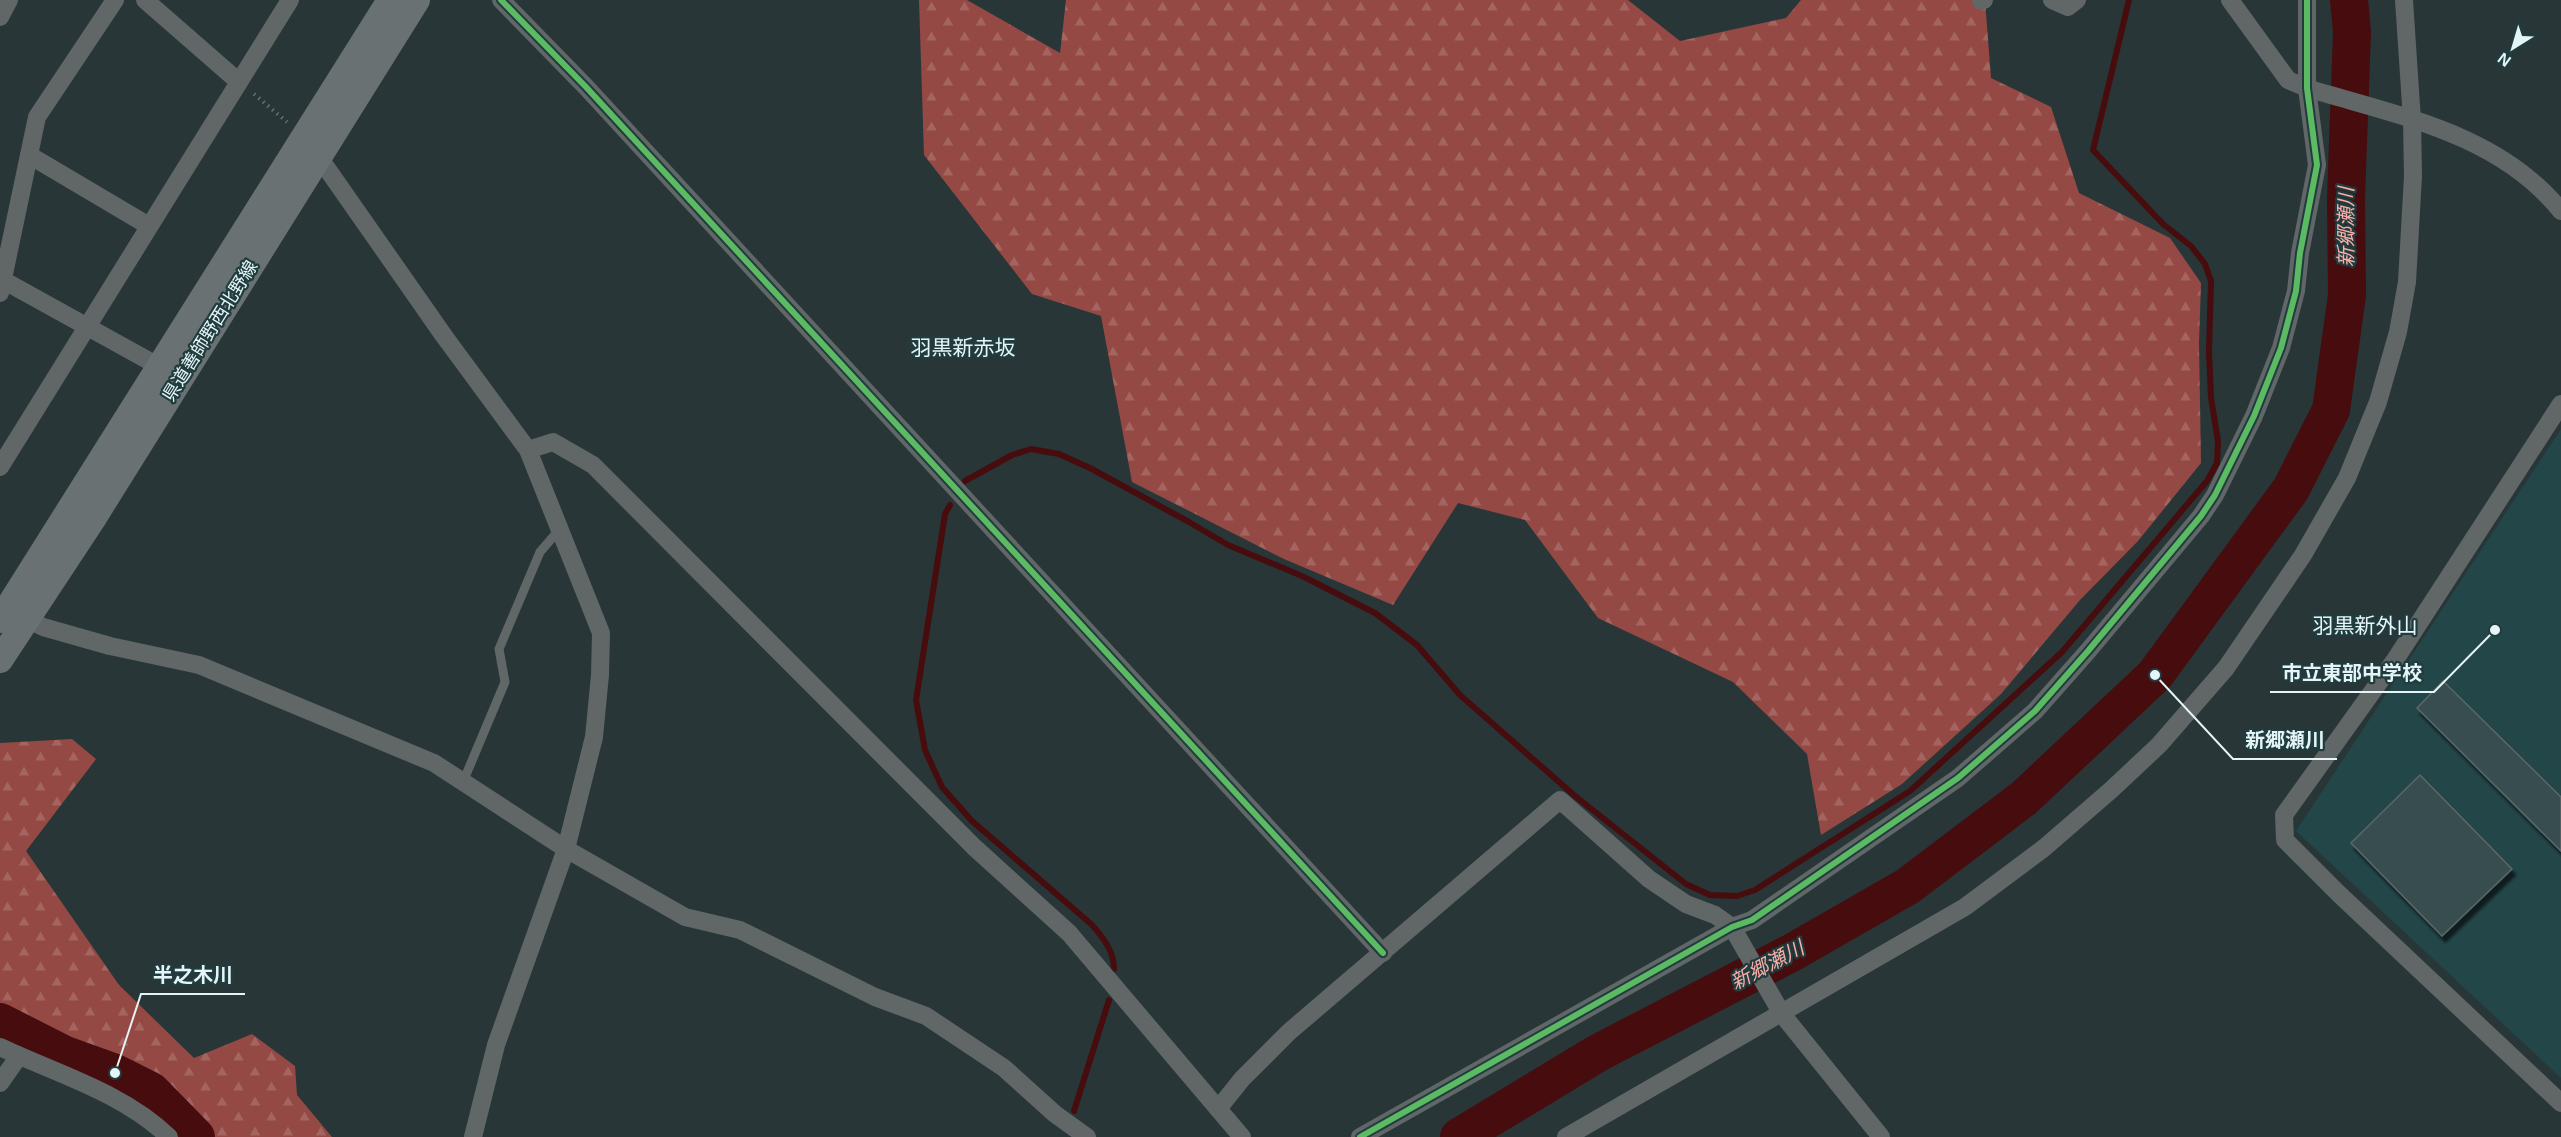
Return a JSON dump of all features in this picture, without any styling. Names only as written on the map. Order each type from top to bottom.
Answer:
[{"type":"main road","name":"県道善師野西北野線","points":[[0,660],[8,614],[390,0]]},
{"type":"main road","name":"県道善師野西北野線","points":[[8,614],[93,519],[417,0]]},
{"type":"street","points":[[0,17],[9,0]]},
{"type":"street","points":[[115,0],[37,117],[1,286],[86,327],[160,367]]},
{"type":"street","points":[[145,0],[239,82]]},
{"type":"street","points":[[0,466],[290,0]]},
{"type":"street","points":[[501,0],[586,87],[1383,953]]},
{"type":"street","points":[[2052,0],[2068,7],[2077,0]]},
{"type":"street","points":[[2230,0],[2288,80],[2307,88],[2456,134],[2506,161],[2538,186],[2561,211]]},
{"type":"street","points":[[1360,1137],[1732,927],[1752,920],[1958,778],[2035,711],[2201,516],[2215,495],[2254,416],[2281,348],[2296,291],[2300,253],[2317,165],[2307,88],[2307,0]]},
{"type":"street","points":[[1566,1137],[1965,907],[2044,848],[2159,745],[2226,668],[2252,632],[2328,513],[2347,478],[2378,402],[2398,332],[2407,282],[2412,218],[2412,120],[2404,0]]},
{"type":"street","points":[[304,136],[444,336],[528,450],[601,633],[600,675],[594,737],[566,849],[496,1045],[473,1137]]},
{"type":"street","points":[[29,155],[149,226]]},
{"type":"street","points":[[2561,404],[2395,660],[2284,815],[2285,840],[2338,894],[2561,1102]]},
{"type":"street","points":[[528,450],[553,442],[593,465],[715,590],[974,847],[1069,933],[1242,1137]]},
{"type":"street","points":[[8,614],[43,627],[110,646],[199,665],[425,759],[566,849],[685,917],[740,930],[874,998],[926,1016],[1004,1068],[1055,1114],[1087,1137]]},
{"type":"street","points":[[1218,1109],[1242,1078],[1289,1032],[1560,800],[1649,879],[1686,904],[1715,915],[1732,927],[1782,1014],[1881,1137]]},
{"type":"street","points":[[0,1047],[93,1087],[153,1122],[169,1137]]},
{"type":"street","points":[[0,1083],[19,1056]]},
{"type":"lane","points":[[463,782],[505,682],[499,649],[540,552],[559,530]]},
{"type":"path","points":[[239,82],[304,136]]},
{"type":"shaded area","points":[[2561,429],[2561,1078],[2296,831]]},
{"type":"green space","points":[[919,0],[967,0],[1060,53],[1066,0],[1628,0],[1680,41],[1786,18],[1801,0],[1985,0],[1991,78],[2051,107],[2079,193],[2170,238],[2201,283],[2199,343],[2201,463],[2138,541],[2080,600],[2001,694],[1902,784],[1821,835],[1807,754],[1733,682],[1598,618],[1525,520],[1458,503],[1393,605],[1284,559],[1132,482],[1101,316],[1032,294],[924,155]]},
{"type":"green space","points":[[72,739],[96,759],[26,851],[119,985],[194,1058],[252,1034],[295,1066],[297,1095],[332,1137],[214,1137],[140,1067],[0,1012],[0,743]]},
{"type":"building","points":[[2443,681],[2561,797],[2561,851],[2417,708]]},
{"type":"building","points":[[2420,775],[2512,869],[2442,936],[2351,843]]},
{"type":"waterway","points":[[965,481],[1012,455],[1031,449],[1059,454],[1090,468],[1228,545],[1302,576],[1375,613],[1417,645],[1460,695],[1575,796],[1686,884],[1710,895],[1737,896],[1755,890],[1910,791],[2062,652],[2207,481],[2217,463],[2218,441],[2211,398],[2209,351],[2211,281],[2205,264],[2191,246],[2163,224],[2093,150],[2129,0]]},
{"type":"waterway","name":"新郷瀬川","points":[[1459,1137],[1598,1053],[1793,952],[1908,886],[2024,798],[2155,675],[2291,489],[2331,410],[2347,295],[2346,198],[2352,32],[2349,0]]},
{"type":"waterway","points":[[950,505],[945,514],[916,700],[925,750],[942,787],[972,821],[1091,924],[1104,939],[1110,950],[1114,969]]},
{"type":"waterway","points":[[1074,1111],[1109,1000]]},
{"type":"waterway","points":[[0,1022],[65,1055],[115,1073],[151,1091],[196,1137]]},
{"type":"cycle path","points":[[501,0],[586,87],[1383,953]]},
{"type":"cycle path","points":[[1360,1137],[1732,927],[1752,920],[1958,778],[2035,711],[2201,516],[2215,495],[2254,416],[2281,348],[2296,291],[2300,253],[2317,165],[2307,88],[2307,0]]},
{"type":"place","name":"市立東部中学校","points":[[2495,630]]},
{"type":"place","name":"新郷瀬川","points":[[2155,675]]},
{"type":"place","name":"半之木川","points":[[115,1073]]},
{"type":"district","name":"羽黒新赤坂","points":[[963,348]]},
{"type":"district","name":"羽黒新外山","points":[[2365,626]]}]
